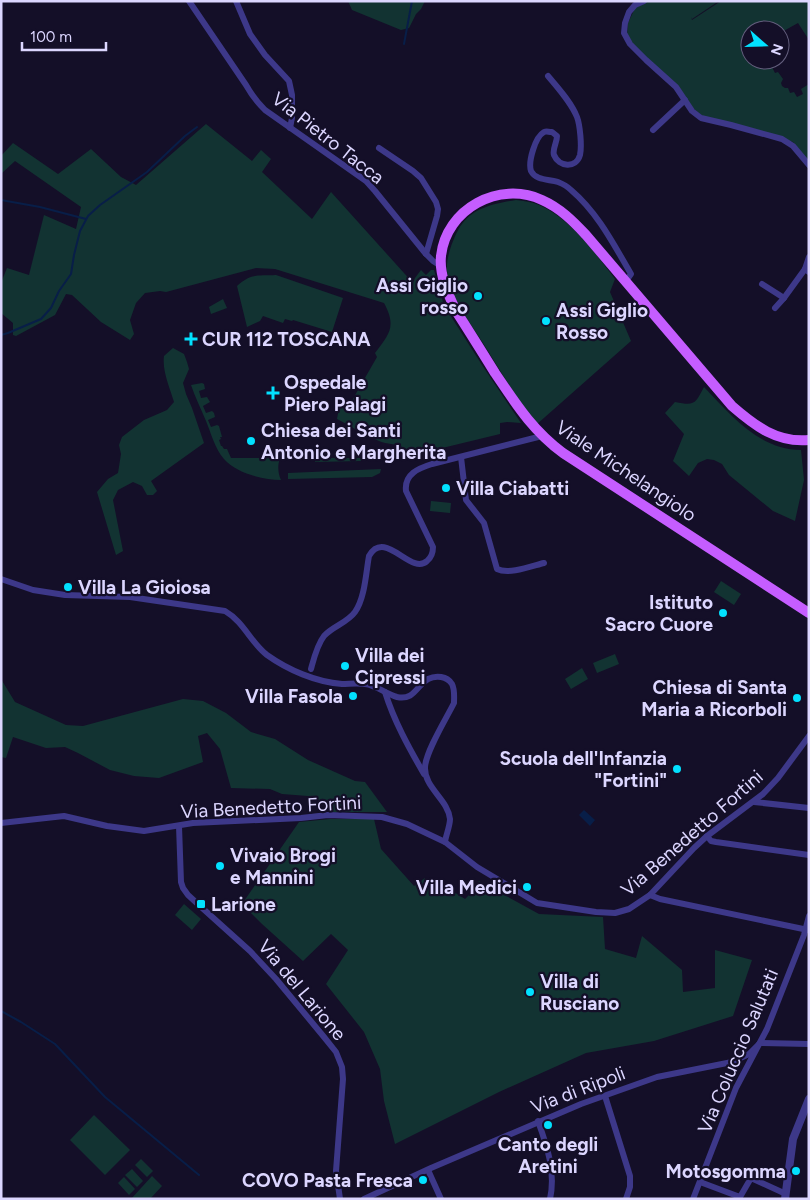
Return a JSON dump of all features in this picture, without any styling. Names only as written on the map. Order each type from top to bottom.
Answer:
[{"type":"main road","name":"Viale Michelangiolo","points":[[809,440],[790,440],[774,436],[743,415],[723,396],[626,281],[564,213],[540,199],[516,193],[485,199],[466,210],[454,222],[446,237],[441,266],[456,311],[521,412],[542,436],[563,453],[809,613]]},
{"type":"street","name":"Via Pietro Tacca","points":[[189,1],[250,93],[264,110],[366,181],[433,262],[441,266]]},
{"type":"street","points":[[236,1],[250,34],[264,55],[289,81],[292,95],[290,128]]},
{"type":"street","points":[[644,1],[635,5],[629,12],[624,33],[630,44],[676,87],[692,111],[701,118],[782,139],[797,150],[809,165]]},
{"type":"street","points":[[548,76],[577,118],[580,155],[576,162],[572,164],[566,165],[560,162],[555,157],[554,152],[557,141],[556,135],[552,132],[545,132],[538,139],[532,155],[530,164],[532,171],[538,177],[557,182],[570,189],[594,214],[632,274],[626,281]]},
{"type":"street","points":[[652,130],[685,100]]},
{"type":"street","points":[[379,148],[421,178],[436,202],[438,216],[426,254]]},
{"type":"street","points":[[775,308],[807,271],[809,257]]},
{"type":"street","points":[[762,284],[784,298]]},
{"type":"street","points":[[310,669],[320,642],[358,608],[369,556],[375,548],[387,548],[418,564],[424,563],[431,557],[433,547],[408,497],[407,481],[413,472],[461,457],[542,436]]},
{"type":"street","points":[[461,457],[466,500],[484,523],[497,569],[508,571],[544,563]]},
{"type":"street","points":[[1,579],[20,587],[65,595],[130,598],[225,611],[234,616],[265,653],[278,662],[319,680],[341,684],[366,684],[397,697],[414,693],[426,679],[435,676],[444,677],[452,684],[455,693],[454,703],[427,756],[425,769],[427,780]]},
{"type":"street","points":[[385,692],[405,742],[448,812],[450,821],[444,842]]},
{"type":"street","name":"Via Benedetto Fortini","points":[[1,823],[64,816],[107,826],[144,831],[193,824],[328,815],[382,817],[407,824],[444,842],[477,867],[537,903],[615,913],[628,909],[650,895],[707,836],[754,802],[778,778],[809,736]]},
{"type":"street","points":[[754,802],[809,808]]},
{"type":"street","name":"Via del Larione","points":[[179,826],[181,884],[185,892],[264,964],[340,1059],[343,1079],[336,1172],[340,1199]]},
{"type":"street","points":[[707,836],[716,842],[809,855]]},
{"type":"street","points":[[650,895],[660,899],[807,930]]},
{"type":"street","name":"Via Coluccio Salutati","points":[[693,1199],[736,1088],[767,1029],[807,930],[809,916]]},
{"type":"street","points":[[760,1042],[809,1044]]},
{"type":"street","name":"Via di Ripoli","points":[[364,1199],[538,1121],[662,1075],[732,1062],[749,1054],[760,1042]]},
{"type":"street","points":[[605,1096],[630,1176],[630,1187],[626,1199]]},
{"type":"street","points":[[700,1182],[740,1197],[751,1178],[786,1196],[793,1139],[809,1099]]},
{"type":"street","points":[[538,1121],[550,1161],[552,1179],[550,1199]]},
{"type":"street","points":[[428,1170],[441,1199]]},
{"type":"green space","points":[[348,1],[425,1],[409,28],[401,30],[352,10]]},
{"type":"green space","points":[[649,1],[719,1],[692,19],[691,17],[692,20],[721,1],[809,1],[809,40],[798,23],[790,27],[790,20],[740,20],[740,70],[774,70],[775,73],[778,72],[783,79],[782,86],[788,88],[790,93],[794,92],[797,97],[803,94],[801,89],[809,84],[809,162],[793,142],[704,117],[690,106],[627,36],[628,23],[635,8]]},
{"type":"green space","points":[[206,124],[252,161],[261,150],[271,159],[262,172],[312,219],[331,192],[413,283],[421,270],[426,275],[431,270],[434,270],[443,302],[452,318],[521,423],[500,423],[500,434],[434,450],[402,449],[402,447],[373,439],[337,419],[339,408],[350,404],[377,357],[375,353],[390,330],[391,324],[388,311],[384,303],[275,269],[256,268],[166,292],[145,293],[136,303],[130,320],[134,334],[130,340],[101,322],[72,295],[66,294],[55,315],[16,336],[13,335],[13,323],[1,313],[1,283],[7,268],[29,275],[44,215],[76,229],[81,207],[15,161],[1,174],[1,156],[13,143],[58,174],[91,149],[121,177],[136,185]]},
{"type":"green space","name":"Assi Giglio Rosso","points":[[516,200],[536,204],[550,211],[572,228],[591,248],[615,279],[610,292],[631,341],[536,425],[461,309],[452,291],[447,271],[452,243],[459,228],[467,218],[486,207]]},
{"type":"green space","points":[[276,275],[343,298],[332,332],[293,320],[285,319],[283,323],[263,316],[260,321],[247,327],[237,286],[251,277]]},
{"type":"green space","points":[[223,299],[227,308],[211,314],[209,307]]},
{"type":"green space","points":[[173,348],[184,354],[187,362],[189,369],[183,383],[204,443],[151,481],[157,491],[153,495],[147,495],[142,486],[133,482],[118,490],[113,500],[123,551],[116,555],[97,492],[108,479],[118,473],[121,454],[119,445],[122,437],[144,420],[167,410],[174,402],[165,373],[164,362],[164,356]]},
{"type":"green space","points":[[202,383],[205,389],[199,391],[201,398],[207,397],[210,402],[203,406],[206,413],[212,411],[214,413],[215,417],[208,420],[211,427],[219,426],[222,437],[219,440],[221,446],[227,449],[231,458],[263,458],[263,453],[284,453],[278,466],[281,480],[250,475],[235,468],[224,459],[216,446],[191,385]]},
{"type":"green space","points":[[704,387],[747,429],[759,437],[772,444],[801,450],[804,480],[795,521],[773,511],[729,475],[722,464],[714,460],[707,459],[698,463],[689,476],[673,461],[684,434],[665,413],[675,402],[687,404],[694,402]]},
{"type":"green space","points":[[316,458],[362,458],[361,461],[315,462]]},
{"type":"green space","points":[[381,469],[380,473],[372,477],[288,479],[288,473]]},
{"type":"green space","points":[[431,501],[451,503],[450,513],[430,511]]},
{"type":"green space","points":[[721,581],[741,594],[734,605],[714,592]]},
{"type":"green space","points":[[615,654],[619,664],[597,673],[593,663]]},
{"type":"green space","points":[[582,668],[588,679],[571,689],[565,679]]},
{"type":"green space","points":[[1,679],[15,702],[66,725],[83,726],[183,699],[203,701],[226,713],[251,732],[275,739],[308,760],[355,781],[365,782],[387,812],[332,812],[330,804],[308,796],[282,794],[270,789],[231,788],[220,749],[207,733],[198,736],[203,762],[159,778],[134,776],[110,770],[65,747],[46,748],[13,737],[6,758],[1,757]]},
{"type":"green space","points":[[330,819],[374,819],[381,849],[414,886],[425,878],[433,883],[435,880],[465,899],[479,881],[539,914],[603,917],[605,949],[636,958],[642,936],[682,970],[683,992],[715,988],[715,950],[752,960],[733,1016],[654,1041],[586,1053],[499,1092],[395,1144],[384,1101],[380,1069],[364,1032],[326,984],[348,950],[331,934],[303,961],[242,904],[299,822]]},
{"type":"green space","points":[[184,904],[201,919],[192,930],[175,915]]},
{"type":"green space","points":[[94,1115],[130,1150],[105,1175],[70,1140]]},
{"type":"green space","points":[[141,1159],[153,1171],[147,1177],[135,1165]]},
{"type":"green space","points":[[132,1169],[143,1181],[137,1187],[125,1175]]},
{"type":"green space","points":[[152,1176],[162,1186],[150,1199],[131,1199]]},
{"type":"green space","points":[[124,1177],[135,1189],[129,1195],[118,1183]]},
{"type":"water","points":[[584,810],[595,820],[590,826],[579,815]]},
{"type":"waterway","points":[[404,44],[412,1]]},
{"type":"waterway","points":[[1,335],[41,319],[51,308],[59,291],[71,274],[80,231],[88,216],[100,205],[147,172],[197,127]]},
{"type":"waterway","points":[[1,200],[40,207],[86,219]]},
{"type":"waterway","points":[[1,1011],[55,1044],[105,1097],[199,1175]]},
{"type":"place","name":"Assi Giglio rosso","points":[[478,296]]},
{"type":"place","name":"Assi Giglio Rosso","points":[[546,321]]},
{"type":"place","name":"CUR 112 TOSCANA","points":[[191,339]]},
{"type":"place","name":"Ospedale Piero Palagi","points":[[273,393]]},
{"type":"place","name":"Chiesa dei Santi Antonio e Margherita","points":[[251,441]]},
{"type":"place","name":"Villa Ciabatti","points":[[446,488]]},
{"type":"place","name":"Villa La Gioiosa","points":[[68,587]]},
{"type":"place","name":"Istituto Sacro Cuore","points":[[723,613]]},
{"type":"place","name":"Villa dei Cipressi","points":[[345,666]]},
{"type":"place","name":"Villa Fasola","points":[[353,696]]},
{"type":"place","name":"Chiesa di Santa Maria a Ricorboli","points":[[797,698]]},
{"type":"place","name":"Scuola dell'Infanzia \"Fortini\"","points":[[677,769]]},
{"type":"place","name":"Vivaio Brogi e Mannini","points":[[220,866]]},
{"type":"place","name":"Villa Medici","points":[[527,887]]},
{"type":"place","name":"Larione","points":[[201,904]]},
{"type":"place","name":"Villa di Rusciano","points":[[530,992]]},
{"type":"place","name":"Canto degli Aretini","points":[[548,1125]]},
{"type":"place","name":"Motosgomma","points":[[796,1171]]},
{"type":"place","name":"COVO Pasta Fresca","points":[[423,1180]]}]
